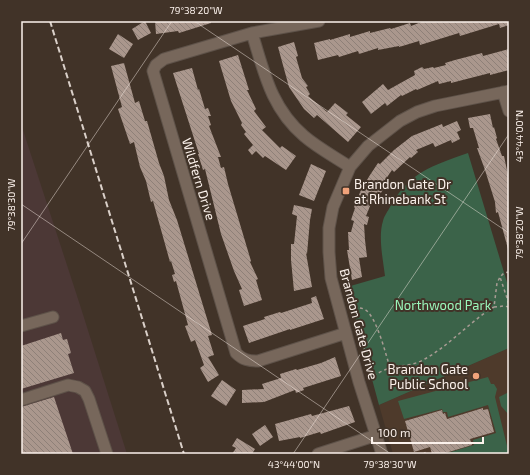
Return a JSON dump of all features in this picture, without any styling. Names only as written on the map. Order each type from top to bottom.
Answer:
[{"type":"street","name":"Wildfern Drive","points":[[319,21],[252,33],[164,59],[156,65],[153,71],[236,353],[241,358],[258,362],[346,333]]},
{"type":"street","points":[[252,33],[267,82],[279,108],[304,136],[350,167]]},
{"type":"street","points":[[506,91],[509,110]]},
{"type":"street","name":"Brandon Gate Drive","points":[[382,454],[331,278],[329,234],[334,207],[350,167],[368,146],[400,121],[417,112],[435,106],[506,91]]},
{"type":"street","points":[[21,326],[52,317]]},
{"type":"street","points":[[21,400],[68,385],[78,387],[85,391],[107,454]]},
{"type":"street","points":[[318,454],[377,435]]},
{"type":"path","points":[[494,307],[497,283],[504,273],[509,272]]},
{"type":"path","points":[[500,277],[509,304]]},
{"type":"path","points":[[360,382],[390,368],[410,365],[423,360],[481,315],[494,307],[504,306],[509,308]]},
{"type":"path","points":[[348,309],[364,309],[372,316],[390,368]]},
{"type":"path","points":[[423,454],[426,452],[426,454]]},
{"type":"shaded area","points":[[21,124],[80,305],[127,454],[21,454]]},
{"type":"shaded area","name":"Brandon Gate Public School","points":[[509,348],[509,454],[393,454],[379,405]]},
{"type":"green space","name":"Northwood Park","points":[[468,153],[509,289],[509,348],[379,405],[347,287],[385,276],[381,248],[382,227],[386,214],[397,195],[405,186],[423,172],[443,162]]},
{"type":"green space","points":[[488,377],[491,384],[494,384],[497,389],[495,397],[509,454],[444,454],[474,445],[473,440],[496,433],[488,405],[448,417],[447,412],[443,412],[442,409],[404,419],[398,401]]},
{"type":"green space","points":[[509,392],[509,415],[501,406],[499,397]]},
{"type":"building","points":[[145,21],[151,33],[138,40],[132,29]]},
{"type":"building","points":[[155,21],[211,21],[211,23],[179,33],[178,31],[156,34]]},
{"type":"building","points":[[424,21],[509,21],[509,25],[500,28],[499,24],[460,36],[459,33],[420,45],[419,41],[399,47],[378,50],[378,48],[359,54],[358,51],[339,57],[338,55],[318,60],[314,43],[350,34],[350,37],[370,31],[370,33],[391,29],[410,23],[411,26]]},
{"type":"building","points":[[118,34],[133,44],[124,58],[109,49]]},
{"type":"building","points":[[294,42],[298,56],[296,57],[302,78],[308,86],[306,87],[310,94],[308,96],[327,112],[335,103],[348,113],[346,115],[361,127],[348,142],[317,115],[314,118],[304,109],[289,87],[278,47]]},
{"type":"building","points":[[509,49],[509,70],[490,75],[490,73],[451,83],[451,81],[439,84],[438,81],[402,96],[401,95],[387,106],[385,103],[371,114],[362,102],[383,84],[388,90],[415,75],[414,71],[422,67],[424,69],[434,68],[446,65],[445,63],[482,53],[483,56]]},
{"type":"building","points":[[238,55],[249,90],[247,90],[256,109],[254,111],[266,127],[262,130],[280,148],[282,146],[296,156],[286,170],[265,156],[263,158],[256,151],[252,155],[248,150],[253,145],[244,134],[246,132],[241,125],[242,123],[231,101],[219,61]]},
{"type":"building","points":[[124,63],[135,103],[139,101],[145,121],[147,121],[164,176],[169,200],[177,220],[212,335],[208,336],[214,355],[208,357],[219,375],[208,382],[200,368],[204,365],[195,340],[191,342],[185,326],[188,325],[176,281],[174,282],[172,275],[175,274],[171,261],[170,262],[153,201],[151,202],[146,181],[140,167],[134,142],[130,144],[118,109],[122,107],[111,66]]},
{"type":"building","points":[[192,68],[205,109],[208,108],[211,116],[208,116],[211,125],[209,126],[221,157],[218,157],[221,168],[224,167],[251,261],[250,262],[258,279],[256,280],[262,300],[244,306],[239,290],[242,289],[221,234],[205,169],[203,170],[173,73]]},
{"type":"building","points":[[490,114],[497,138],[496,139],[502,156],[504,156],[509,180],[509,249],[498,212],[496,213],[495,202],[477,148],[479,148],[473,128],[470,128],[468,118]]},
{"type":"building","points":[[457,121],[461,130],[457,132],[460,139],[452,143],[451,140],[435,147],[433,143],[416,150],[418,152],[411,158],[410,157],[394,172],[392,170],[381,186],[384,188],[379,196],[375,194],[366,216],[369,217],[367,225],[364,224],[367,257],[359,258],[362,277],[352,280],[347,250],[349,250],[348,232],[351,232],[354,221],[351,220],[354,207],[361,190],[370,175],[378,163],[380,164],[394,150],[412,136],[442,124],[443,127]]},
{"type":"building","points":[[311,164],[326,171],[314,201],[299,195]]},
{"type":"building","points":[[294,205],[312,209],[307,254],[306,253],[312,287],[294,291],[291,244],[294,244],[297,216],[292,214]]},
{"type":"building","points":[[316,296],[324,319],[249,343],[243,326],[265,319],[264,317],[312,303],[311,298]]},
{"type":"building","points":[[61,333],[63,340],[67,339],[71,353],[68,354],[74,373],[21,389],[21,346]]},
{"type":"building","points":[[335,357],[341,376],[303,388],[304,390],[296,393],[295,390],[264,402],[242,403],[242,390],[264,389],[262,384],[281,378],[280,374],[321,363]]},
{"type":"building","points":[[222,380],[236,390],[226,406],[211,396]]},
{"type":"building","points":[[54,397],[73,454],[21,454],[21,407]]},
{"type":"building","points":[[349,406],[355,422],[321,434],[320,432],[300,438],[279,441],[275,424],[311,414],[312,416]]},
{"type":"building","points":[[483,408],[483,410],[488,409],[494,432],[470,439],[472,445],[442,454],[432,454],[430,447],[414,452],[405,421],[442,410],[447,419]]},
{"type":"building","points":[[265,425],[273,437],[260,446],[252,434]]},
{"type":"building","points":[[237,438],[255,449],[252,454],[232,454],[236,448],[232,446]]},
{"type":"railway","points":[[50,21],[184,454]]},
{"type":"place","name":"Brandon Gate Dr at Rhinebank St","points":[[346,191]]},
{"type":"place","name":"Brandon Gate Public School","points":[[476,376]]}]
